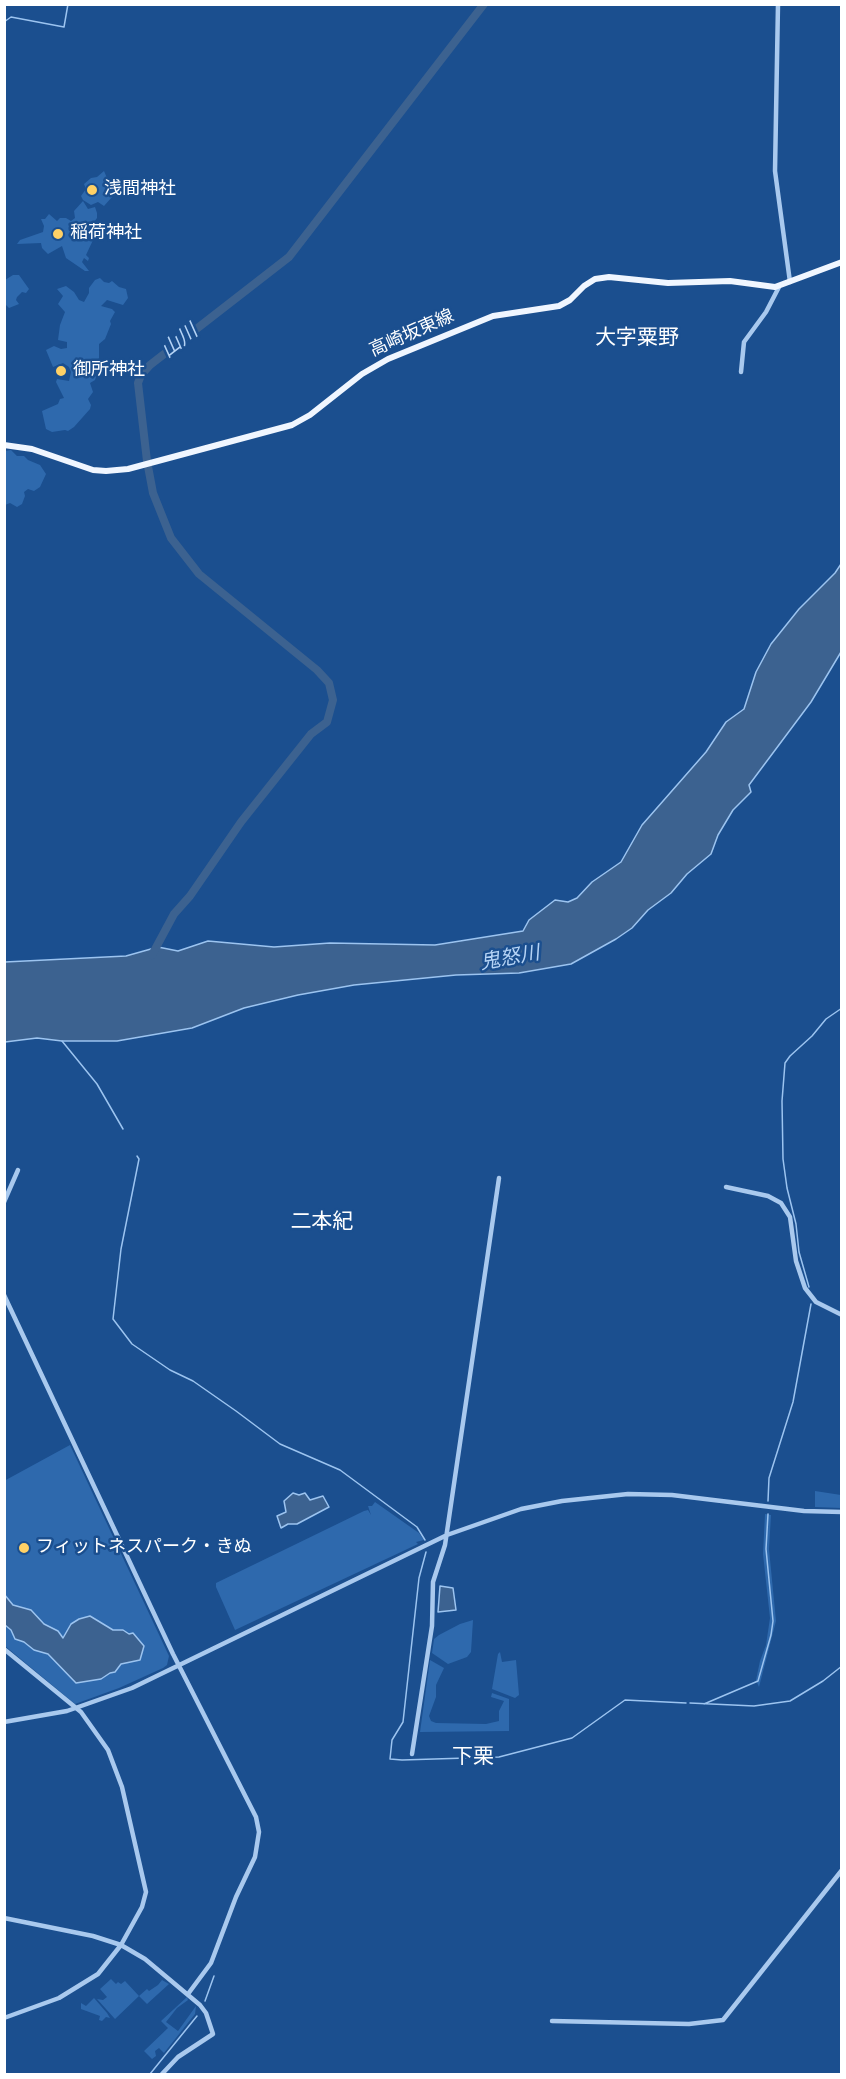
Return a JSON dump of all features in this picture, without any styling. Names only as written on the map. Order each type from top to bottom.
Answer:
[{"type":"main road","name":"高崎坂東線","points":[[4,445],[32,449],[102,471],[141,466],[292,425],[310,416],[362,374],[388,359],[492,316],[559,306],[596,279],[609,277],[668,283],[726,281],[778,286],[842,262]]},
{"type":"street","points":[[778,4],[775,166],[790,282]]},
{"type":"street","points":[[741,372],[741,351],[744,342],[766,312],[778,286]]},
{"type":"street","points":[[4,1202],[18,1170]]},
{"type":"street","points":[[412,1754],[432,1626],[433,1582],[443,1557],[447,1535],[499,1178]]},
{"type":"street","points":[[726,1187],[773,1198],[784,1206],[789,1217],[796,1261],[805,1288],[816,1302],[842,1315]]},
{"type":"street","points":[[4,1295],[179,1666],[253,1808],[259,1832],[255,1857],[236,1897],[215,1953],[206,1971],[188,1994]]},
{"type":"street","points":[[4,1722],[77,1708],[127,1690],[447,1535],[521,1509],[562,1501],[628,1494],[672,1495],[804,1511],[842,1512]]},
{"type":"street","points":[[4,1649],[77,1708],[97,1732],[116,1766],[146,1886],[142,1907],[121,1945],[102,1970],[82,1986],[45,2005],[4,2018]]},
{"type":"street","points":[[552,2022],[689,2024],[723,2020],[842,1870]]},
{"type":"street","points":[[4,1918],[93,1936],[121,1945],[145,1959],[188,1994],[206,2013],[213,2034],[178,2056],[162,2074]]},
{"type":"shaded area","points":[[104,171],[112,197],[104,206],[98,202],[91,205],[81,196],[86,189],[84,184]]},
{"type":"shaded area","points":[[83,201],[88,209],[95,207],[97,213],[97,218],[88,230],[94,238],[86,255],[89,258],[88,261],[84,258],[82,262],[89,271],[85,271],[66,258],[62,246],[48,254],[42,248],[41,243],[17,244],[20,240],[43,232],[44,226],[41,219],[45,219],[49,214],[57,221],[60,218],[66,218],[71,221],[75,218],[74,211]]},
{"type":"shaded area","points":[[13,275],[19,275],[29,289],[17,297],[19,304],[9,308],[5,304],[5,280]]},
{"type":"shaded area","points":[[100,278],[104,282],[112,281],[126,289],[128,298],[123,305],[107,300],[101,306],[115,312],[105,339],[99,344],[99,358],[94,368],[97,374],[95,380],[90,383],[93,392],[88,399],[90,409],[68,431],[52,432],[46,429],[42,411],[58,404],[60,399],[64,398],[56,382],[57,379],[69,381],[71,372],[69,367],[63,363],[53,367],[46,350],[54,346],[61,349],[67,348],[67,342],[58,340],[65,312],[58,304],[63,296],[57,289],[66,286],[79,300],[84,302],[89,288],[95,280]]},
{"type":"shaded area","points":[[11,450],[17,456],[24,456],[40,465],[46,474],[40,487],[34,491],[28,489],[24,492],[22,504],[17,507],[10,503],[5,505],[5,451]]},
{"type":"shaded area","name":"フィットネスパーク・きぬ","points":[[70,1445],[169,1656],[167,1665],[163,1668],[119,1688],[75,1704],[5,1646],[4,1481]]},
{"type":"shaded area","points":[[815,1491],[841,1495],[841,1508],[815,1507]]},
{"type":"shaded area","points":[[375,1502],[419,1533],[424,1540],[235,1630],[216,1583],[364,1511],[368,1510],[371,1515],[368,1506],[372,1506]]},
{"type":"shaded area","points":[[765,1514],[771,1515],[769,1549],[776,1621],[759,1687],[756,1680],[766,1645],[770,1618],[763,1554]]},
{"type":"shaded area","points":[[473,1620],[471,1652],[467,1657],[448,1664],[432,1653],[434,1639],[460,1624]]},
{"type":"shaded area","points":[[500,1652],[502,1662],[516,1660],[519,1695],[515,1698],[492,1689]]},
{"type":"shaded area","points":[[430,1660],[444,1668],[436,1685],[436,1697],[429,1716],[431,1721],[486,1724],[499,1721],[499,1711],[504,1701],[491,1697],[492,1693],[509,1699],[509,1731],[420,1732]]},
{"type":"shaded area","points":[[111,1979],[116,1984],[125,1981],[139,1996],[115,2019],[97,1999],[103,2000],[107,1997],[100,1989]]},
{"type":"shaded area","points":[[162,1980],[169,1984],[147,2004],[139,1996],[147,1989],[149,1991],[158,1985]]},
{"type":"shaded area","points":[[187,1997],[188,2000],[177,2008],[166,2022],[178,2031],[196,2006],[195,2014],[164,2053],[159,2048],[152,2059],[144,2051],[168,2028],[161,2021]]},
{"type":"shaded area","points":[[94,1998],[110,2018],[106,2017],[102,2021],[99,2020],[100,2016],[81,2009],[81,2003],[86,2006]]},
{"type":"water","name":"鬼怒川","points":[[841,564],[841,652],[811,702],[749,785],[751,792],[733,810],[718,835],[711,854],[687,874],[671,893],[648,910],[632,928],[616,939],[571,964],[519,973],[456,975],[354,985],[244,1008],[192,1028],[117,1041],[62,1041],[37,1038],[5,1042],[5,962],[126,956],[158,947],[178,951],[208,941],[274,947],[330,943],[435,945],[523,931],[529,920],[555,900],[568,902],[577,898],[592,882],[621,862],[642,825],[706,752],[726,722],[744,709],[756,672],[771,644],[799,609]]},
{"type":"water","points":[[293,1493],[299,1495],[305,1493],[310,1500],[323,1496],[329,1507],[297,1524],[288,1524],[281,1528],[277,1516],[286,1512],[284,1501]]},
{"type":"water","points":[[440,1586],[453,1588],[456,1610],[438,1612]]},
{"type":"water","points":[[4,1594],[13,1605],[31,1610],[44,1624],[58,1631],[63,1638],[71,1624],[90,1616],[113,1630],[133,1633],[144,1646],[140,1660],[121,1664],[115,1672],[101,1679],[76,1683],[48,1654],[34,1650],[24,1642],[15,1639],[11,1630],[5,1625]]},
{"type":"waterway","points":[[4,22],[11,17],[64,27],[68,4]]},
{"type":"waterway","name":"山川","points":[[152,955],[174,914],[190,896],[241,822],[311,734],[327,722],[333,700],[329,683],[317,670],[199,574],[171,538],[153,493],[138,383],[141,375],[150,365],[289,257],[484,4]]},
{"type":"waterway","points":[[809,1287],[799,1252],[783,1159],[782,1101],[785,1063],[826,1019],[842,1008]]},
{"type":"waterway","points":[[62,1041],[97,1084],[123,1129]]},
{"type":"waterway","points":[[137,1156],[139,1159],[121,1249],[113,1319],[132,1344],[170,1370],[193,1381],[280,1444],[340,1470],[417,1527],[425,1540]]},
{"type":"waterway","points":[[768,1501],[769,1478],[793,1402],[811,1304]]},
{"type":"waterway","points":[[704,1704],[758,1681],[773,1621],[766,1549],[768,1514]]},
{"type":"waterway","points":[[426,1552],[419,1578],[403,1722],[392,1740],[390,1759],[499,1757],[572,1738],[625,1700],[686,1703]]},
{"type":"waterway","points":[[690,1703],[754,1706],[790,1701],[823,1681],[842,1666]]},
{"type":"waterway","points":[[205,2001],[214,1976]]},
{"type":"waterway","points":[[150,2074],[197,2016]]},
{"type":"place","name":"浅間神社","points":[[92,190]]},
{"type":"place","name":"稲荷神社","points":[[58,234]]},
{"type":"place","name":"御所神社","points":[[61,371]]},
{"type":"place","name":"フィットネスパーク・きぬ","points":[[24,1548]]},
{"type":"district","name":"大字粟野","points":[[637,339]]},
{"type":"district","name":"二本紀","points":[[322,1223]]},
{"type":"district","name":"下栗","points":[[473,1758]]}]
